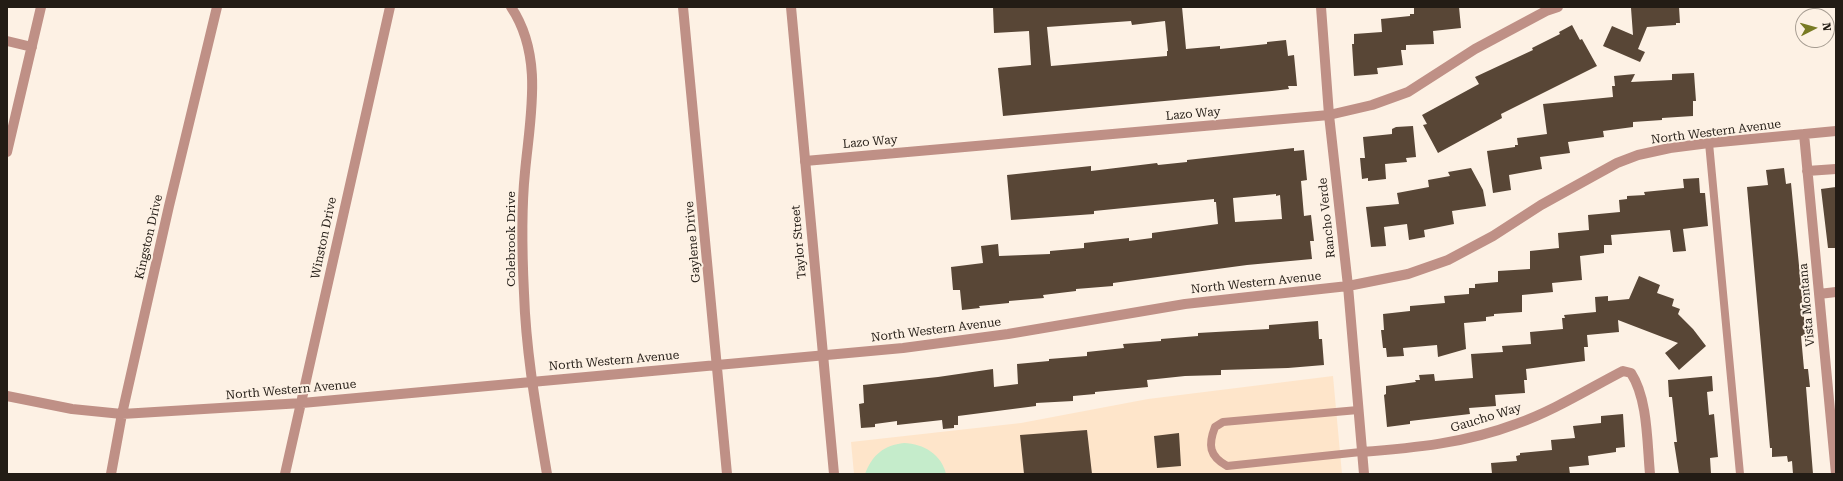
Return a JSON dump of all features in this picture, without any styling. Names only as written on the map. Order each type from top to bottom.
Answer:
[{"type":"street","points":[[7,152],[42,7]]},
{"type":"street","name":"Kingston Drive","points":[[111,474],[122,414],[169,206],[217,7]]},
{"type":"street","name":"Winston Drive","points":[[285,474],[390,7]]},
{"type":"street","name":"Colebrook Drive","points":[[512,7],[520,20],[528,40],[532,83],[532,120],[525,173],[523,229],[524,294],[532,382],[547,474]]},
{"type":"street","name":"Gaylene Drive","points":[[683,7],[727,474]]},
{"type":"street","name":"Taylor Street","points":[[791,7],[834,474]]},
{"type":"street","name":"Rancho Verde","points":[[1321,7],[1329,115],[1348,286],[1364,474]]},
{"type":"street","name":"Lazo Way","points":[[805,161],[1329,115],[1372,105],[1408,92],[1475,49],[1546,11],[1558,7]]},
{"type":"street","points":[[7,41],[32,47]]},
{"type":"street","name":"North Western Avenue","points":[[7,396],[72,409],[122,414],[302,403],[904,348],[1001,335],[1185,304],[1348,286],[1408,274],[1448,260],[1493,236],[1541,205],[1616,163],[1638,155],[1670,148],[1709,143],[1836,131]]},
{"type":"street","name":"Vista Montana","points":[[1804,134],[1819,294],[1833,417],[1836,474]]},
{"type":"street","points":[[1807,171],[1836,169]]},
{"type":"street","points":[[1819,294],[1836,292]]},
{"type":"street","name":"Gaucho Way","points":[[1361,452],[1420,447],[1456,442],[1517,424],[1623,371],[1631,373],[1638,382],[1643,408],[1650,474]]},
{"type":"lane","points":[[1709,143],[1740,474]]},
{"type":"lane","points":[[1358,410],[1223,422],[1215,427],[1210,448],[1216,461],[1227,466],[1361,452]]},
{"type":"shaded area","points":[[1333,376],[1342,474],[854,474],[851,442],[1021,423],[1148,399]]},
{"type":"green space","points":[[904,443],[918,445],[931,451],[944,467],[946,474],[865,474],[871,461],[880,452],[890,446]]},
{"type":"building","points":[[993,7],[1182,7],[1186,49],[1220,46],[1220,49],[1267,44],[1267,42],[1286,40],[1288,56],[1294,55],[1297,86],[1288,86],[1289,89],[1272,91],[1003,116],[998,68],[1031,65],[1029,31],[994,33]],"holes":[[[1131,21],[1132,25],[1165,21],[1168,51],[1167,56],[1051,66],[1047,27]]]},
{"type":"building","points":[[1414,7],[1459,7],[1461,28],[1433,31],[1434,44],[1406,45],[1406,50],[1401,50],[1403,65],[1377,68],[1378,74],[1354,76],[1352,44],[1354,44],[1354,34],[1382,32],[1381,19],[1410,16],[1410,14],[1414,14]]},
{"type":"building","points":[[1679,7],[1680,23],[1676,23],[1676,25],[1647,27],[1638,49],[1645,52],[1640,62],[1603,46],[1612,26],[1633,35],[1631,8]]},
{"type":"building","points":[[1572,25],[1580,40],[1582,39],[1597,66],[1501,114],[1502,118],[1438,153],[1423,125],[1427,124],[1422,115],[1479,84],[1475,77],[1533,50],[1532,48],[1560,34],[1559,32]]},
{"type":"building","points":[[1694,73],[1696,101],[1693,101],[1693,116],[1633,122],[1633,127],[1603,131],[1604,137],[1568,142],[1570,153],[1540,157],[1542,169],[1509,175],[1511,190],[1493,193],[1487,151],[1515,147],[1515,145],[1518,145],[1517,138],[1547,134],[1543,104],[1613,97],[1612,86],[1615,86],[1614,76],[1635,74],[1631,82],[1672,80],[1672,74]]},
{"type":"building","points":[[1413,126],[1416,157],[1406,158],[1407,162],[1385,164],[1386,179],[1368,181],[1368,178],[1362,179],[1360,158],[1365,158],[1363,137],[1392,134],[1392,129],[1396,127]]},
{"type":"building","points":[[1294,148],[1294,151],[1304,150],[1307,180],[1301,181],[1304,216],[1311,215],[1314,241],[1310,241],[1312,259],[1247,265],[1113,283],[1113,286],[1076,289],[1076,291],[1043,295],[1044,298],[1009,301],[1009,303],[979,306],[980,308],[962,310],[960,290],[953,290],[951,267],[983,263],[981,246],[998,244],[999,256],[1050,254],[1050,251],[1084,248],[1084,243],[1129,238],[1129,241],[1152,238],[1152,233],[1218,224],[1216,202],[1214,202],[1214,199],[1094,211],[1094,214],[1011,220],[1007,175],[1091,166],[1091,171],[1157,163],[1158,165],[1187,162],[1187,160]],"holes":[[[1276,194],[1276,196],[1280,195],[1282,219],[1235,222],[1233,198]]]},
{"type":"building","points":[[1471,168],[1483,190],[1486,206],[1452,211],[1454,224],[1424,230],[1425,237],[1409,240],[1407,224],[1384,227],[1386,246],[1371,247],[1366,207],[1399,204],[1397,193],[1429,187],[1428,180],[1450,176],[1448,172]]},
{"type":"building","points":[[1784,168],[1786,184],[1791,183],[1804,317],[1805,335],[1801,336],[1804,369],[1808,369],[1810,387],[1806,387],[1813,474],[1793,474],[1792,461],[1788,462],[1787,456],[1772,457],[1772,448],[1770,448],[1747,187],[1768,185],[1766,170]]},
{"type":"building","points":[[1699,178],[1700,193],[1705,193],[1708,226],[1683,229],[1686,251],[1673,252],[1670,230],[1611,235],[1612,245],[1604,245],[1604,253],[1580,256],[1582,280],[1552,283],[1553,292],[1522,295],[1522,312],[1494,314],[1494,316],[1486,317],[1486,321],[1464,323],[1466,349],[1438,357],[1437,345],[1403,348],[1404,356],[1387,357],[1386,348],[1383,348],[1381,330],[1384,330],[1383,314],[1410,311],[1410,306],[1445,303],[1444,296],[1469,294],[1469,288],[1475,288],[1475,284],[1498,282],[1498,271],[1530,269],[1530,251],[1559,248],[1558,233],[1589,230],[1588,215],[1620,212],[1619,200],[1627,199],[1627,196],[1645,195],[1644,192],[1684,188],[1683,179]]},
{"type":"building","points":[[1836,187],[1836,248],[1828,248],[1821,189]]},
{"type":"building","points":[[1639,276],[1660,285],[1657,293],[1674,299],[1672,306],[1680,309],[1678,314],[1693,329],[1706,346],[1679,370],[1665,353],[1678,343],[1618,320],[1619,332],[1587,335],[1588,347],[1584,347],[1585,361],[1526,369],[1527,380],[1524,380],[1525,393],[1495,395],[1496,406],[1469,408],[1470,414],[1410,421],[1410,424],[1387,427],[1384,395],[1386,394],[1386,386],[1416,382],[1415,380],[1420,380],[1419,375],[1434,374],[1435,381],[1473,378],[1471,354],[1503,352],[1502,346],[1531,344],[1530,332],[1563,329],[1562,318],[1565,318],[1564,315],[1596,312],[1595,297],[1608,296],[1608,301],[1629,299]]},
{"type":"building","points":[[1318,321],[1319,339],[1322,339],[1324,365],[1288,368],[1221,370],[1221,375],[1185,376],[1147,380],[1148,387],[1095,392],[1095,394],[1073,396],[1073,401],[1036,403],[1036,406],[958,416],[958,425],[954,425],[954,428],[943,429],[942,420],[897,425],[897,421],[875,424],[875,427],[861,428],[859,404],[864,403],[863,385],[938,377],[993,369],[994,387],[1018,384],[1017,364],[1049,361],[1049,359],[1087,356],[1087,352],[1124,348],[1123,344],[1198,336],[1198,333],[1269,329],[1269,325]]},
{"type":"building","points":[[1712,376],[1713,391],[1707,392],[1709,415],[1714,414],[1718,457],[1710,458],[1711,474],[1679,474],[1674,442],[1677,442],[1672,397],[1669,397],[1668,380]]},
{"type":"building","points":[[1623,414],[1625,447],[1616,448],[1616,452],[1588,456],[1589,465],[1569,467],[1570,474],[1492,474],[1491,463],[1517,461],[1516,456],[1520,455],[1520,453],[1552,450],[1551,440],[1575,438],[1573,426],[1601,423],[1601,416]]},
{"type":"building","points":[[1087,430],[1092,474],[1024,474],[1020,435]]},
{"type":"building","points":[[1179,433],[1181,466],[1157,468],[1154,436]]}]
